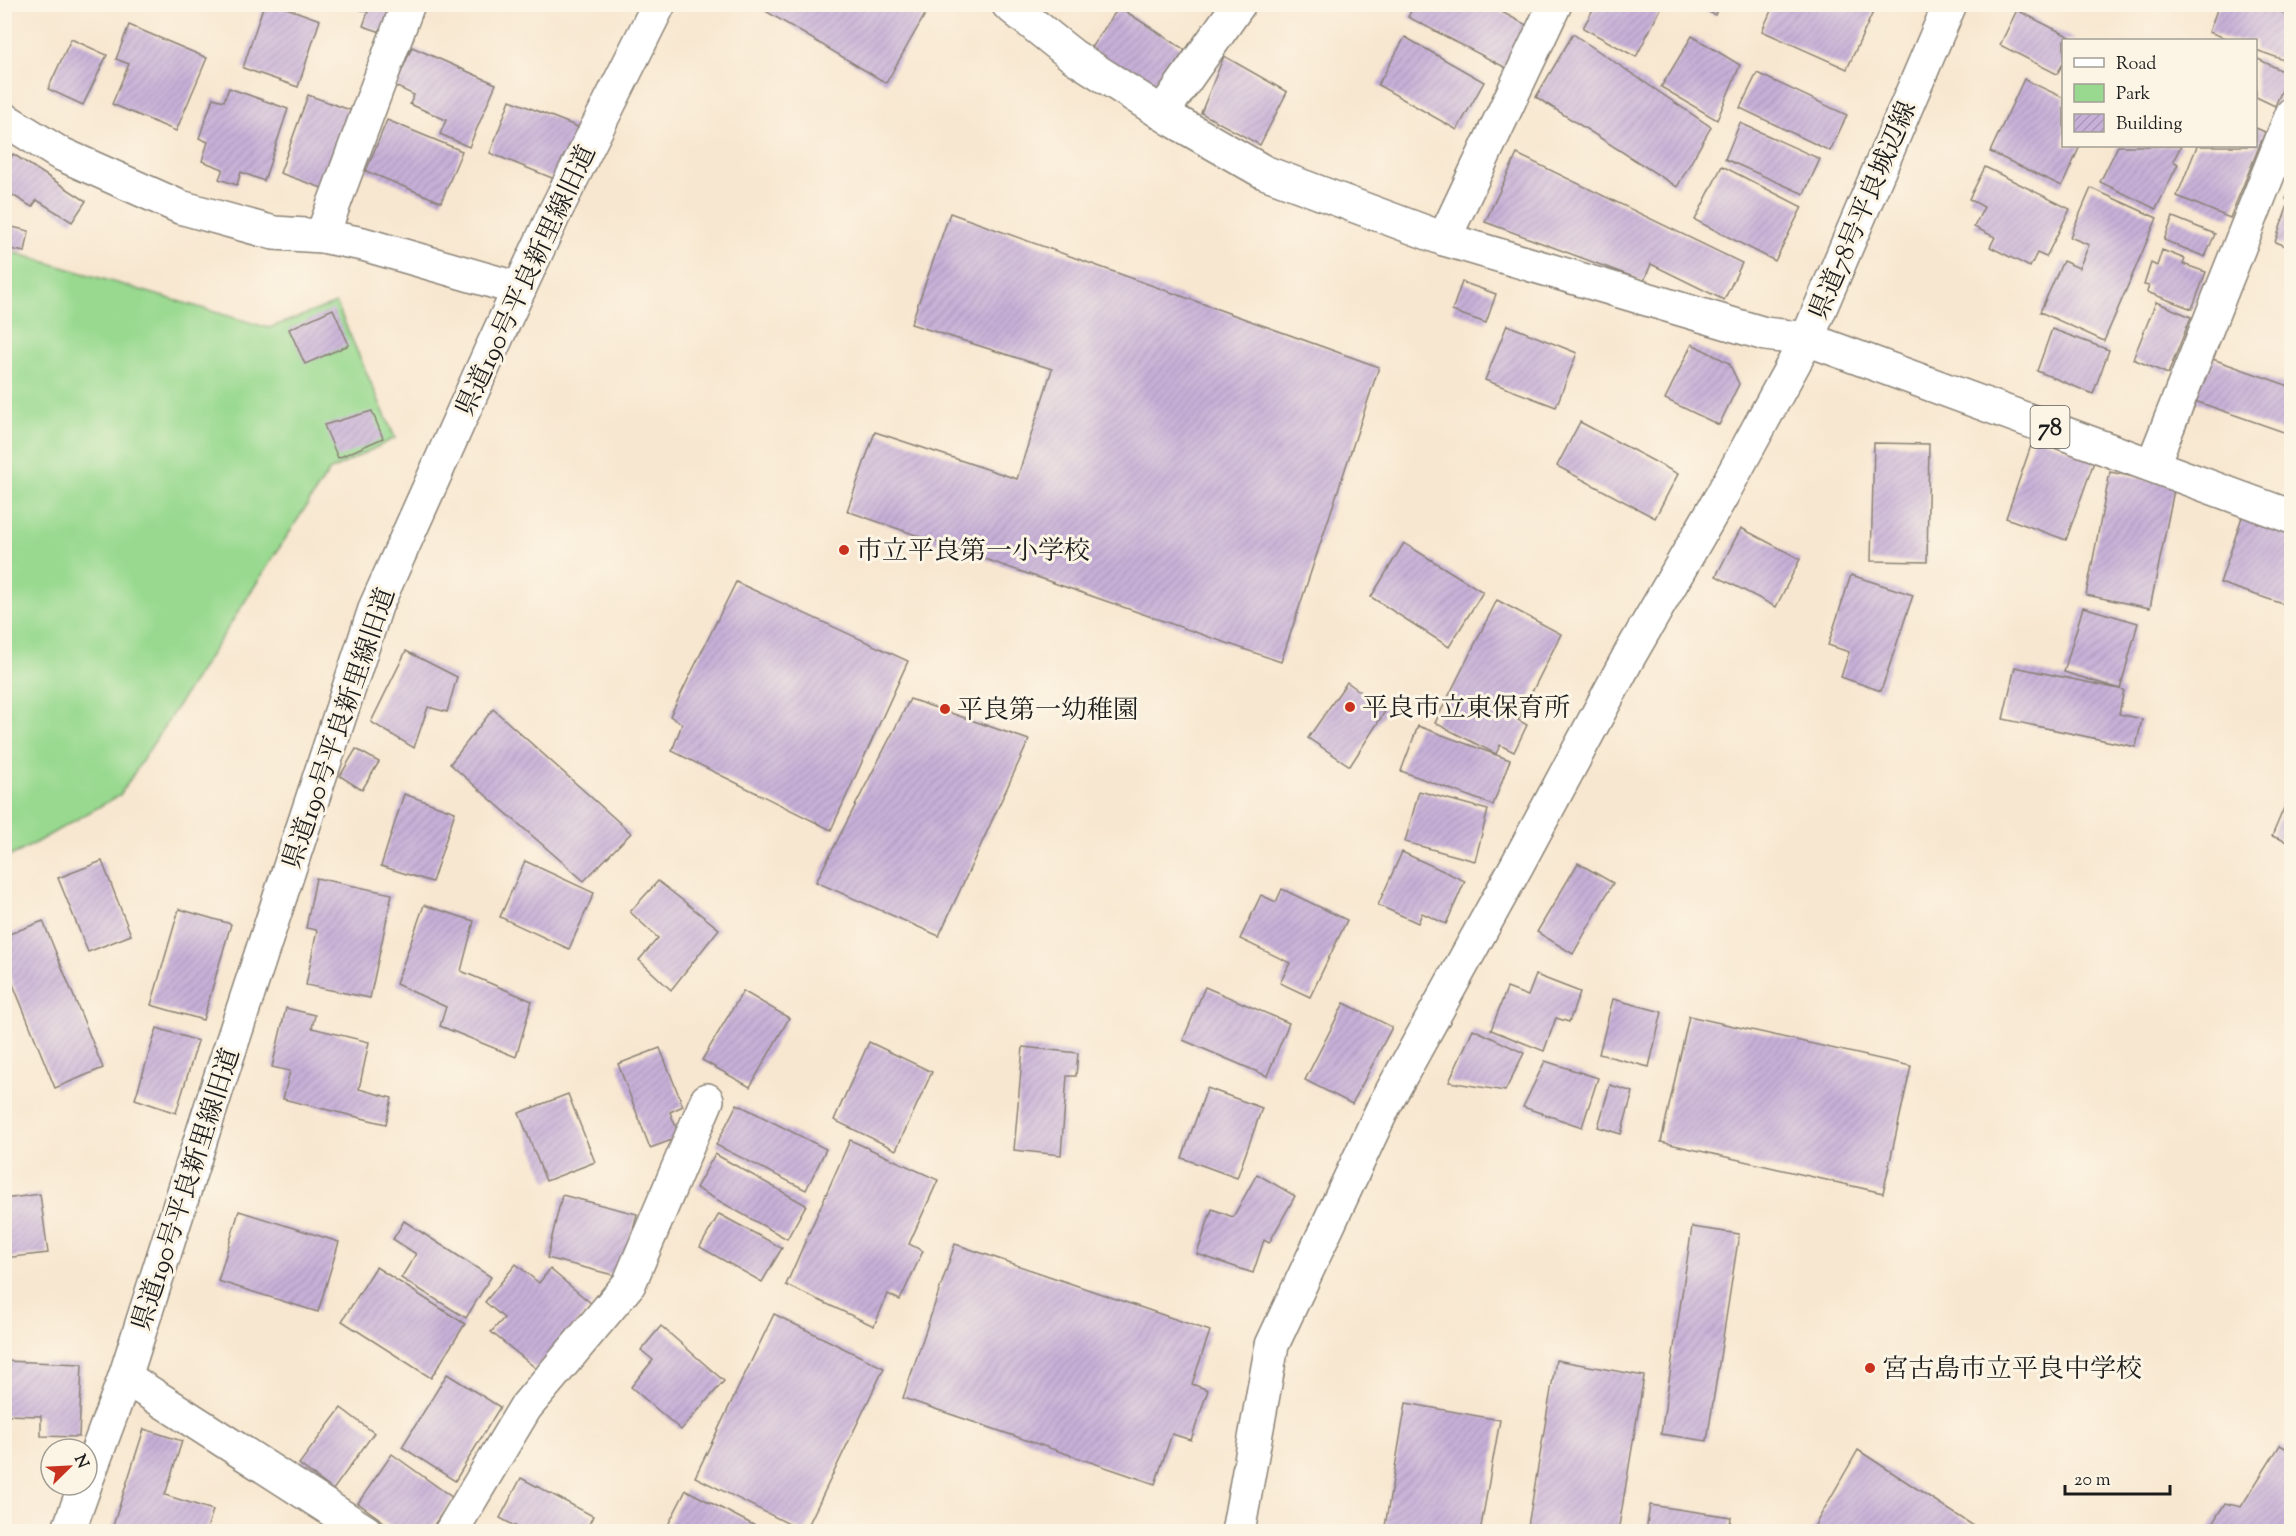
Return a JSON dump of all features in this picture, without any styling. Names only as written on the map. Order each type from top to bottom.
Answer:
[{"type":"street","points":[[322,236],[408,4]]},
{"type":"street","name":"県道190号平良新里線旧道","points":[[99,1447],[125,1377],[218,1085],[376,606],[555,212],[659,4]]},
{"type":"street","points":[[1162,113],[1239,4]]},
{"type":"street","points":[[1444,239],[1555,4]]},
{"type":"street","name":"県道78号平良城辺線","points":[[1950,4],[1807,339],[2292,517]]},
{"type":"street","points":[[1012,6],[1073,56],[1162,113],[1264,172],[1444,239],[1765,334],[1807,339],[1722,495],[1628,658],[1384,1106],[1272,1345],[1238,1532]]},
{"type":"street","points":[[2152,464],[2292,114]]},
{"type":"street","points":[[4,119],[59,153],[180,207],[274,232],[322,236],[363,244],[519,289]]},
{"type":"street","points":[[451,1532],[525,1408],[629,1284],[706,1100]]},
{"type":"street","points":[[125,1377],[366,1532]]},
{"type":"street","points":[[68,1532],[81,1497]]},
{"type":"green space","points":[[5,250],[269,328],[336,303],[395,438],[329,471],[120,795],[5,858]]},
{"type":"building","points":[[264,4],[275,4],[320,20],[298,87],[243,68]]},
{"type":"building","points":[[401,4],[390,35],[363,26],[368,12],[346,5]]},
{"type":"building","points":[[754,4],[931,4],[886,83]]},
{"type":"building","points":[[1415,4],[1487,4],[1532,28],[1510,70],[1408,17]]},
{"type":"building","points":[[1596,4],[1659,4],[1662,6],[1636,57],[1583,28]]},
{"type":"building","points":[[1692,4],[1720,4],[1715,15]]},
{"type":"building","points":[[1774,4],[1856,4],[1873,12],[1847,69],[1762,31]]},
{"type":"building","points":[[2219,4],[2260,4],[2292,16],[2292,63],[2257,50],[2257,39],[2228,39],[2209,32]]},
{"type":"building","points":[[1119,7],[1185,50],[1156,93],[1090,49]]},
{"type":"building","points":[[2017,10],[2074,39],[2062,39],[2062,65],[2057,74],[2000,45]]},
{"type":"building","points":[[129,25],[207,58],[176,131],[112,104],[129,64],[116,59]]},
{"type":"building","points":[[1573,34],[1711,127],[1677,187],[1536,97]]},
{"type":"building","points":[[1692,36],[1740,65],[1717,120],[1661,87]]},
{"type":"building","points":[[1405,37],[1484,82],[1457,130],[1378,85]]},
{"type":"building","points":[[71,39],[107,55],[83,105],[48,89]]},
{"type":"building","points":[[412,47],[496,84],[469,147],[440,134],[446,120],[410,104],[414,95],[395,86]]},
{"type":"building","points":[[1224,56],[1287,92],[1260,145],[1201,113]]},
{"type":"building","points":[[2257,58],[2289,74],[2275,106],[2257,97]]},
{"type":"building","points":[[1757,73],[1847,115],[1830,151],[1740,108]]},
{"type":"building","points":[[2024,79],[2062,97],[2062,147],[2080,147],[2062,186],[1990,152]]},
{"type":"building","points":[[229,88],[288,109],[264,181],[241,172],[237,185],[219,179],[223,169],[202,161],[208,142],[199,138],[213,98],[224,101]]},
{"type":"building","points":[[308,95],[364,115],[336,193],[280,173]]},
{"type":"building","points":[[510,100],[583,129],[562,182],[490,153]]},
{"type":"building","points":[[387,120],[462,151],[441,202],[366,171]]},
{"type":"building","points":[[1740,123],[1820,159],[1804,194],[1725,159]]},
{"type":"building","points":[[2257,128],[2265,132],[2230,218],[2177,196],[2197,147],[2257,147]]},
{"type":"building","points":[[2118,147],[2180,147],[2173,161],[2178,164],[2156,209],[2100,182]]},
{"type":"building","points":[[13,154],[86,201],[72,222],[37,200],[32,207],[4,190],[4,168]]},
{"type":"building","points":[[1517,154],[1742,263],[1724,300],[1651,264],[1644,281],[1485,222]]},
{"type":"building","points":[[1722,166],[1802,207],[1775,261],[1695,220]]},
{"type":"building","points":[[1985,167],[2070,209],[2046,257],[2037,253],[2030,267],[1990,247],[1995,237],[1974,227],[1984,207],[1969,199]]},
{"type":"building","points":[[2292,185],[2292,201],[2286,199]]},
{"type":"building","points":[[2091,188],[2157,218],[2104,341],[2040,312],[2063,261],[2079,268],[2089,245],[2070,237]]},
{"type":"building","points":[[2288,205],[2292,206],[2292,249],[2275,242]]},
{"type":"building","points":[[950,213],[1379,367],[1281,662],[847,511],[875,432],[1017,479],[1052,369],[911,324]]},
{"type":"building","points":[[2173,217],[2215,234],[2205,257],[2164,240]]},
{"type":"building","points":[[4,225],[29,231],[25,252],[4,248]]},
{"type":"building","points":[[2162,250],[2185,259],[2183,264],[2206,272],[2192,309],[2147,292],[2149,286],[2144,285],[2151,263],[2157,266]]},
{"type":"building","points":[[1462,282],[1496,294],[1486,323],[1452,311]]},
{"type":"building","points":[[2156,302],[2191,317],[2168,374],[2133,359]]},
{"type":"building","points":[[333,309],[349,345],[305,364],[289,329]]},
{"type":"building","points":[[1507,325],[1577,353],[1556,407],[1485,380]]},
{"type":"building","points":[[2052,329],[2109,350],[2093,394],[2037,371]]},
{"type":"building","points":[[1692,344],[1729,363],[1739,384],[1719,425],[1665,399]]},
{"type":"building","points":[[2207,357],[2292,387],[2292,435],[2192,400]]},
{"type":"building","points":[[372,411],[383,438],[338,458],[324,425]]},
{"type":"building","points":[[1580,422],[1678,474],[1655,518],[1557,466]]},
{"type":"building","points":[[2034,437],[2095,459],[2066,540],[2006,518]]},
{"type":"building","points":[[1874,443],[1929,444],[1927,562],[1871,561]]},
{"type":"building","points":[[2110,472],[2175,485],[2150,608],[2086,595]]},
{"type":"building","points":[[2243,514],[2292,531],[2292,607],[2220,583]]},
{"type":"building","points":[[1741,528],[1800,559],[1776,607],[1716,576]]},
{"type":"building","points":[[1404,543],[1483,592],[1449,647],[1371,597]]},
{"type":"building","points":[[1851,575],[1913,595],[1881,691],[1841,677],[1849,652],[1828,645]]},
{"type":"building","points":[[736,582],[908,661],[831,830],[672,751],[682,724],[670,716]]},
{"type":"building","points":[[1497,600],[1561,634],[1518,720],[1527,725],[1514,752],[1500,745],[1496,754],[1435,723]]},
{"type":"building","points":[[2083,607],[2138,623],[2120,689],[2064,672]]},
{"type":"building","points":[[406,651],[457,677],[447,712],[428,707],[414,748],[371,722]]},
{"type":"building","points":[[2015,667],[2124,690],[2119,714],[2142,719],[2136,747],[2003,719]]},
{"type":"building","points":[[1347,682],[1386,710],[1350,766],[1308,738]]},
{"type":"building","points":[[910,699],[1029,740],[939,936],[816,882]]},
{"type":"building","points":[[493,709],[631,833],[584,881],[450,764]]},
{"type":"building","points":[[1418,726],[1510,760],[1493,805],[1401,771]]},
{"type":"building","points":[[356,749],[379,762],[362,790],[340,776]]},
{"type":"building","points":[[2292,789],[2292,844],[2272,836]]},
{"type":"building","points":[[1419,791],[1488,810],[1475,861],[1405,842]]},
{"type":"building","points":[[404,794],[455,812],[432,882],[381,866]]},
{"type":"building","points":[[1402,852],[1465,881],[1446,924],[1422,913],[1418,923],[1378,905]]},
{"type":"building","points":[[102,861],[131,935],[88,952],[58,878]]},
{"type":"building","points":[[525,861],[594,893],[569,949],[500,917]]},
{"type":"building","points":[[1578,863],[1613,883],[1573,954],[1537,932]]},
{"type":"building","points":[[316,878],[392,894],[370,998],[306,985],[317,930],[306,928]]},
{"type":"building","points":[[658,881],[719,929],[671,990],[639,960],[658,938],[630,912]]},
{"type":"building","points":[[1282,889],[1347,920],[1310,997],[1280,983],[1290,963],[1240,939],[1261,895],[1276,902]]},
{"type":"building","points":[[424,905],[474,921],[461,971],[532,1001],[516,1057],[440,1026],[446,1007],[396,984]]},
{"type":"building","points":[[179,909],[231,924],[203,1020],[151,1005]]},
{"type":"building","points":[[43,921],[103,1068],[55,1088],[4,962],[4,936]]},
{"type":"building","points":[[1536,975],[1580,992],[1569,1022],[1556,1018],[1544,1051],[1491,1030],[1507,988],[1528,996]]},
{"type":"building","points":[[1205,987],[1289,1023],[1267,1076],[1183,1040]]},
{"type":"building","points":[[743,991],[789,1018],[750,1087],[702,1060]]},
{"type":"building","points":[[1613,999],[1662,1012],[1649,1067],[1599,1054]]},
{"type":"building","points":[[1344,1003],[1392,1027],[1352,1104],[1305,1080]]},
{"type":"building","points":[[286,1008],[315,1015],[312,1028],[369,1042],[359,1089],[392,1098],[386,1124],[283,1099],[290,1071],[272,1067]]},
{"type":"building","points":[[1689,1016],[1911,1066],[1883,1193],[1661,1142]]},
{"type":"building","points":[[157,1028],[198,1041],[176,1113],[135,1099]]},
{"type":"building","points":[[1473,1029],[1524,1053],[1505,1091],[1449,1082]]},
{"type":"building","points":[[869,1042],[932,1072],[896,1150],[834,1120]]},
{"type":"building","points":[[1023,1047],[1078,1053],[1076,1076],[1067,1076],[1061,1155],[1014,1150]]},
{"type":"building","points":[[660,1048],[683,1106],[670,1112],[680,1137],[650,1148],[618,1064]]},
{"type":"building","points":[[1545,1061],[1598,1078],[1582,1127],[1523,1107]]},
{"type":"building","points":[[1610,1085],[1633,1092],[1621,1134],[1598,1127]]},
{"type":"building","points":[[1207,1088],[1262,1108],[1237,1178],[1182,1158]]},
{"type":"building","points":[[568,1094],[595,1162],[546,1181],[519,1113]]},
{"type":"building","points":[[737,1104],[826,1149],[806,1190],[716,1145]]},
{"type":"building","points":[[850,1140],[938,1180],[909,1244],[923,1251],[900,1300],[888,1294],[874,1326],[786,1285]]},
{"type":"building","points":[[715,1154],[806,1205],[787,1239],[696,1188]]},
{"type":"building","points":[[1257,1174],[1295,1196],[1269,1243],[1264,1240],[1253,1273],[1197,1254],[1212,1209],[1233,1217]]},
{"type":"building","points":[[40,1194],[48,1253],[4,1258],[4,1199]]},
{"type":"building","points":[[562,1195],[637,1214],[621,1277],[547,1258]]},
{"type":"building","points":[[239,1211],[339,1242],[318,1312],[218,1281]]},
{"type":"building","points":[[719,1214],[782,1248],[762,1282],[700,1247]]},
{"type":"building","points":[[404,1221],[491,1277],[466,1318],[401,1278],[416,1254],[393,1239]]},
{"type":"building","points":[[1692,1227],[1739,1234],[1707,1441],[1661,1434]]},
{"type":"building","points":[[955,1244],[1210,1331],[1192,1384],[1208,1390],[1191,1440],[1172,1434],[1155,1484],[903,1398]]},
{"type":"building","points":[[516,1264],[539,1283],[550,1269],[592,1304],[538,1370],[491,1332],[504,1318],[485,1302]]},
{"type":"building","points":[[376,1267],[465,1324],[431,1378],[342,1321]]},
{"type":"building","points":[[774,1314],[884,1368],[805,1532],[695,1477]]},
{"type":"building","points":[[661,1326],[724,1381],[681,1430],[631,1387],[653,1360],[641,1350]]},
{"type":"building","points":[[1556,1360],[1644,1376],[1618,1532],[1527,1532]]},
{"type":"building","points":[[4,1361],[82,1364],[79,1437],[41,1436],[41,1416],[4,1415]]},
{"type":"building","points":[[447,1374],[500,1407],[455,1481],[402,1447]]},
{"type":"building","points":[[1406,1403],[1500,1420],[1480,1532],[1384,1532]]},
{"type":"building","points":[[341,1408],[374,1433],[333,1490],[299,1464]]},
{"type":"building","points":[[144,1429],[182,1441],[165,1495],[213,1510],[206,1532],[111,1532]]},
{"type":"building","points":[[2280,1445],[2292,1452],[2292,1532],[2207,1532],[2225,1503],[2241,1507]]},
{"type":"building","points":[[1858,1450],[1983,1532],[1811,1532]]},
{"type":"building","points":[[392,1454],[453,1498],[429,1532],[398,1532],[358,1503]]},
{"type":"building","points":[[521,1478],[593,1516],[585,1532],[526,1532],[500,1518]]},
{"type":"building","points":[[686,1490],[767,1532],[665,1531]]},
{"type":"building","points":[[1650,1505],[1731,1517],[1729,1532],[1646,1532]]},
{"type":"place","name":"市立平良第一小学校","points":[[844,550]]},
{"type":"place","name":"平良市立東保育所","points":[[1350,707]]},
{"type":"place","name":"平良第一幼稚園","points":[[945,709]]},
{"type":"place","name":"宮古島市立平良中学校","points":[[1870,1368]]}]
